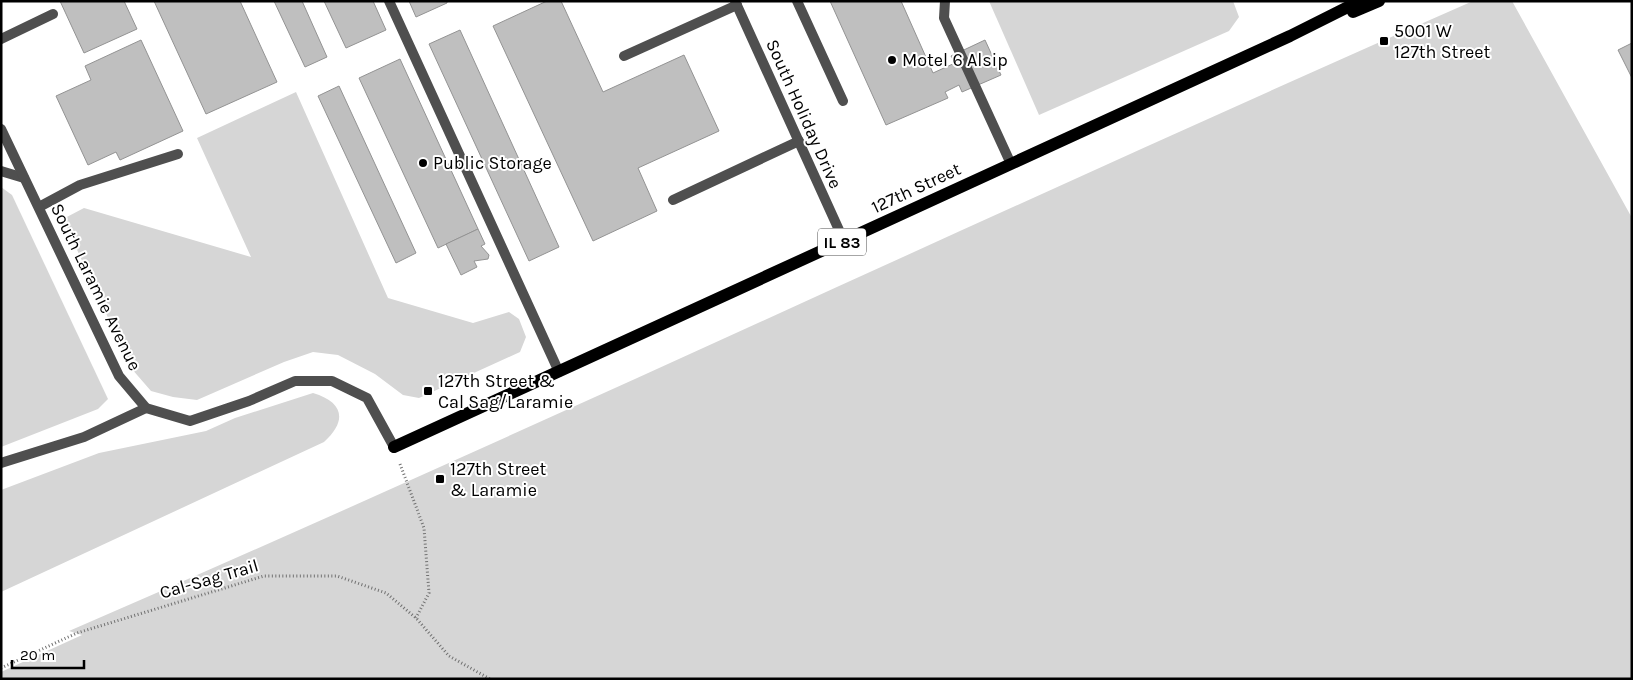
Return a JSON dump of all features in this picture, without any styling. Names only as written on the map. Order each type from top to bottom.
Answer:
[{"type":"main road","name":"IL 83","points":[[1290,36],[1360,1]]},
{"type":"main road","name":"IL 83","points":[[1290,36],[1379,1]]},
{"type":"main road","name":"127th Street","points":[[394,447],[1290,36]]},
{"type":"street","points":[[389,1],[558,372]]},
{"type":"street","points":[[797,1],[843,101]]},
{"type":"street","points":[[945,1],[944,18],[1011,164]]},
{"type":"street","points":[[624,56],[736,3]]},
{"type":"street","name":"South Holiday Drive","points":[[736,3],[844,241]]},
{"type":"street","points":[[1,39],[53,14]]},
{"type":"street","name":"South Laramie Avenue","points":[[1,129],[119,376],[146,408]]},
{"type":"street","points":[[673,200],[799,141]]},
{"type":"street","points":[[39,207],[80,185],[178,154]]},
{"type":"street","points":[[1,171],[24,178]]},
{"type":"street","points":[[1,463],[84,437],[146,408],[190,421],[249,401],[295,381],[332,381],[367,398],[394,447]]},
{"type":"path","points":[[394,447],[424,528],[429,593],[416,618]]},
{"type":"path","name":"Cal-Sag Trail","points":[[1,668],[77,633],[264,576],[337,576],[386,593],[416,618],[449,656],[490,679]]},
{"type":"shaded area","points":[[989,1],[1233,1],[1239,17],[1229,31],[1039,115]]},
{"type":"shaded area","points":[[1473,1],[1512,1],[1632,218],[1632,679],[1,679],[1,672],[82,635],[69,631],[245,554]]},
{"type":"shaded area","points":[[296,92],[388,298],[473,323],[509,312],[519,319],[526,337],[520,352],[419,398],[403,395],[375,374],[338,355],[313,352],[284,362],[197,400],[173,397],[151,391],[131,368],[63,219],[84,208],[251,257],[197,138]]},
{"type":"shaded area","points":[[1,187],[12,195],[108,399],[98,409],[1,447]]},
{"type":"shaded area","points":[[313,393],[331,401],[339,413],[337,426],[324,442],[1,592],[1,490],[99,453],[206,431],[235,418]]},
{"type":"building","points":[[60,1],[124,1],[137,29],[84,53]]},
{"type":"building","points":[[154,1],[240,1],[277,82],[206,114]]},
{"type":"building","points":[[274,1],[302,1],[327,57],[305,67]]},
{"type":"building","points":[[324,1],[373,1],[386,30],[346,48]]},
{"type":"building","points":[[409,1],[447,1],[447,3],[416,17]]},
{"type":"building","points":[[547,1],[561,1],[603,92],[684,55],[719,131],[638,168],[657,211],[593,241],[493,26]]},
{"type":"building","name":"Motel 6 Alsip","points":[[830,1],[901,1],[933,73],[955,63],[951,56],[985,40],[1001,75],[962,92],[959,85],[945,92],[948,98],[886,125]]},
{"type":"building","points":[[460,30],[559,247],[529,261],[429,44]]},
{"type":"building","points":[[141,40],[183,131],[120,160],[116,152],[88,165],[56,96],[91,80],[85,66]]},
{"type":"building","points":[[1632,43],[1632,78],[1618,50]]},
{"type":"building","points":[[400,59],[478,229],[438,248],[359,78]]},
{"type":"building","points":[[339,86],[416,253],[396,263],[318,96]]},
{"type":"building","points":[[478,229],[485,244],[481,246],[489,255],[488,259],[474,261],[477,267],[461,275],[446,244]]},
{"type":"place","name":"5001 W 127th Street","points":[[1384,41]]},
{"type":"place","name":"Motel 6 Alsip","points":[[892,60]]},
{"type":"place","name":"Public Storage","points":[[423,163]]},
{"type":"place","name":"127th Street & Cal Sag/Laramie","points":[[428,391]]},
{"type":"place","name":"127th Street & Laramie","points":[[440,479]]}]
